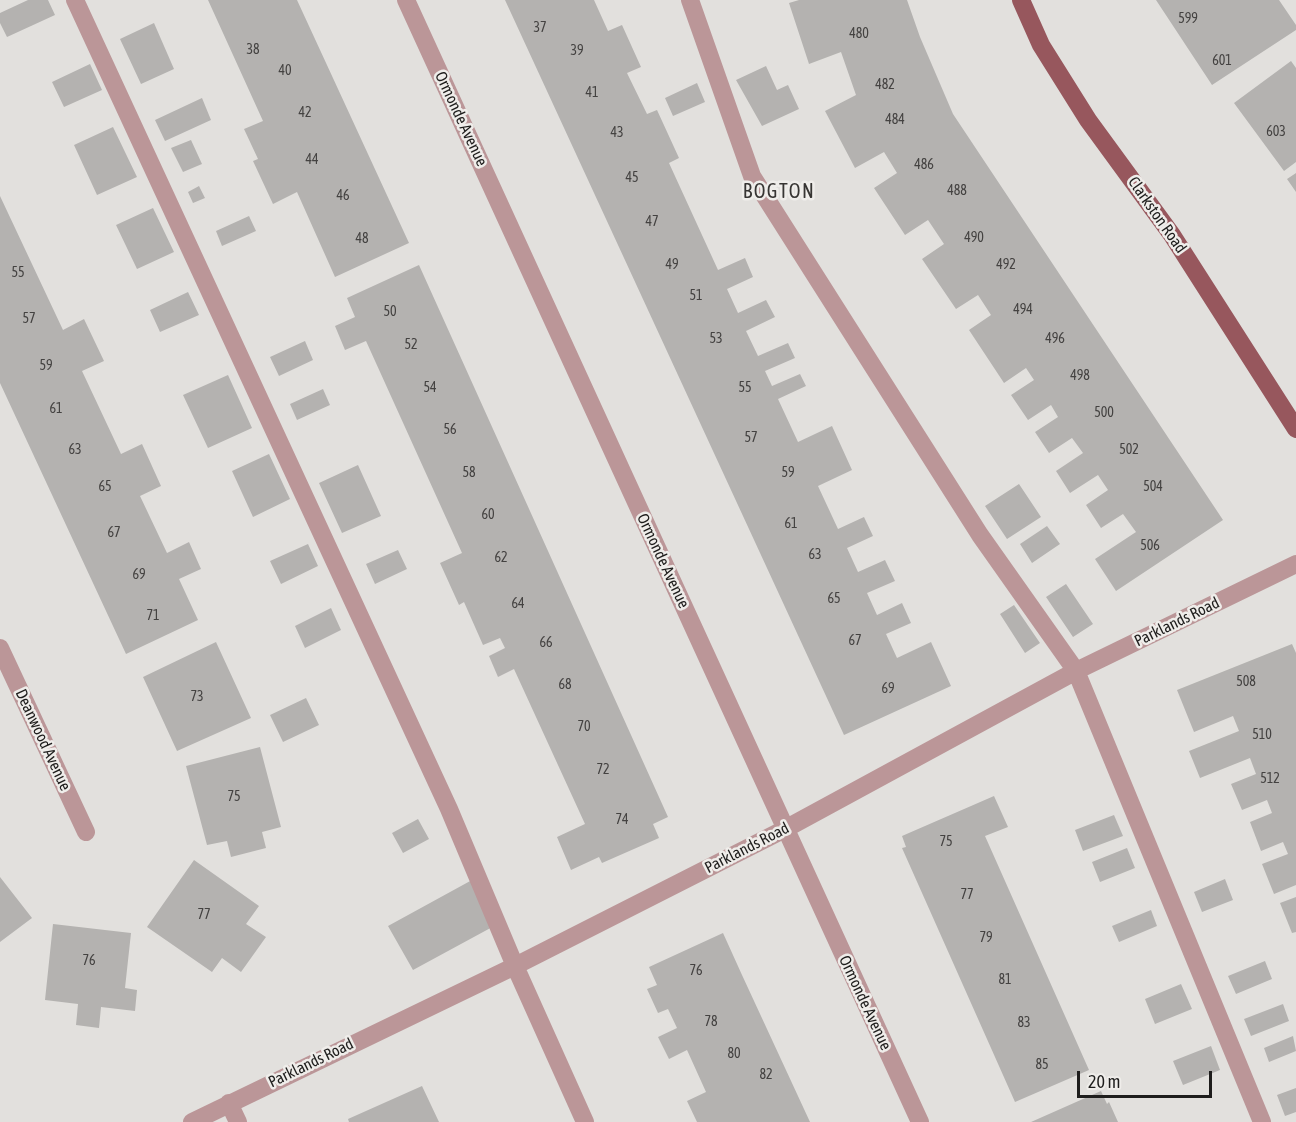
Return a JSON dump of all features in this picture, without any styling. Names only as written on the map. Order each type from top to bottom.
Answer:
[{"type":"main road","name":"Clarkston Road","points":[[1021,0],[1041,45],[1088,120],[1172,235],[1296,429]]},
{"type":"street","points":[[75,0],[449,809],[515,966],[585,1122]]},
{"type":"street","name":"Ormonde Avenue","points":[[406,0],[920,1122]]},
{"type":"street","points":[[690,0],[752,176],[980,535],[1076,671],[1262,1122]]},
{"type":"street","name":"Parklands Road","points":[[192,1122],[515,966],[785,829],[1076,671],[1296,564]]},
{"type":"street","name":"Deanwood Avenue","points":[[0,648],[86,832]]},
{"type":"street","points":[[229,1103],[238,1122]]},
{"type":"building","points":[[28,0],[48,0],[55,15],[7,37],[0,23],[0,13]]},
{"type":"building","points":[[208,0],[297,0],[409,243],[335,277],[297,192],[273,204],[253,161],[258,159],[244,129],[263,121]]},
{"type":"building","points":[[505,0],[594,0],[608,31],[622,25],[641,67],[627,73],[647,114],[657,110],[679,158],[669,163],[718,270],[745,258],[753,277],[727,289],[738,313],[766,300],[775,317],[746,331],[758,356],[788,343],[795,358],[765,371],[772,386],[800,374],[806,386],[778,399],[798,442],[832,426],[852,470],[818,486],[838,529],[864,517],[873,536],[847,548],[858,572],[885,560],[895,581],[867,593],[877,615],[902,603],[911,623],[886,634],[897,658],[931,642],[951,686],[844,735]]},
{"type":"building","points":[[799,0],[907,0],[953,114],[1223,520],[1116,591],[1095,559],[1136,532],[1123,514],[1101,528],[1086,505],[1108,490],[1098,475],[1070,493],[1056,471],[1083,453],[1072,438],[1049,453],[1035,432],[1058,417],[1051,405],[1028,420],[1011,395],[1034,380],[1026,368],[1004,383],[969,330],[991,315],[978,295],[956,309],[922,259],[944,244],[928,220],[905,235],[874,188],[897,173],[884,152],[855,168],[825,111],[856,95],[841,52],[809,64],[789,3]]},
{"type":"building","points":[[1156,0],[1279,0],[1296,25],[1296,30],[1212,85]]},
{"type":"building","points":[[154,23],[174,69],[141,84],[120,39]]},
{"type":"building","points":[[1291,61],[1296,68],[1296,162],[1284,171],[1234,103]]},
{"type":"building","points":[[90,64],[102,90],[64,107],[52,82]]},
{"type":"building","points":[[766,66],[777,90],[788,85],[799,109],[762,126],[736,80]]},
{"type":"building","points":[[697,83],[705,102],[673,116],[665,98]]},
{"type":"building","points":[[202,98],[211,120],[165,141],[155,120]]},
{"type":"building","points":[[113,127],[137,177],[97,195],[74,145]]},
{"type":"building","points":[[191,140],[202,164],[183,172],[171,148]]},
{"type":"building","points":[[1296,173],[1296,192],[1287,179]]},
{"type":"building","points":[[199,186],[205,198],[193,203],[188,192]]},
{"type":"building","points":[[0,196],[63,330],[84,319],[104,361],[82,371],[121,454],[142,444],[161,486],[140,496],[167,553],[189,542],[201,569],[179,579],[198,620],[126,654],[0,383]]},
{"type":"building","points":[[153,208],[174,252],[137,269],[116,225]]},
{"type":"building","points":[[249,216],[256,231],[222,246],[216,231]]},
{"type":"building","points":[[419,265],[668,817],[653,824],[659,838],[602,863],[599,857],[571,870],[557,837],[585,824],[514,669],[498,677],[489,656],[505,648],[500,638],[483,645],[464,602],[459,605],[440,563],[462,553],[366,341],[345,350],[335,326],[355,317],[347,298]]},
{"type":"building","points":[[188,292],[199,315],[160,332],[150,310]]},
{"type":"building","points":[[305,341],[313,360],[279,376],[270,357]]},
{"type":"building","points":[[228,375],[252,428],[208,448],[183,395]]},
{"type":"building","points":[[323,389],[330,405],[297,420],[290,404]]},
{"type":"building","points":[[269,454],[290,499],[253,517],[232,471]]},
{"type":"building","points":[[358,465],[381,516],[342,533],[319,483]]},
{"type":"building","points":[[1019,484],[1041,517],[1007,539],[985,506]]},
{"type":"building","points":[[1047,526],[1060,544],[1032,563],[1020,544]]},
{"type":"building","points":[[308,544],[318,566],[281,584],[270,561]]},
{"type":"building","points":[[398,550],[407,569],[375,584],[366,564]]},
{"type":"building","points":[[1066,584],[1093,624],[1073,637],[1046,597]]},
{"type":"building","points":[[1014,605],[1040,643],[1025,653],[1000,614]]},
{"type":"building","points":[[331,608],[341,630],[305,648],[295,626]]},
{"type":"building","points":[[216,642],[251,718],[177,751],[143,677]]},
{"type":"building","points":[[1292,644],[1296,653],[1296,885],[1274,894],[1262,864],[1288,854],[1283,842],[1261,851],[1250,822],[1272,813],[1267,800],[1242,810],[1231,784],[1256,774],[1250,758],[1200,778],[1189,751],[1239,731],[1233,716],[1194,732],[1177,690]]},
{"type":"building","points":[[306,698],[319,725],[283,742],[270,715]]},
{"type":"building","points":[[260,747],[281,827],[262,832],[266,848],[231,857],[227,841],[207,845],[186,766]]},
{"type":"building","points":[[994,796],[1008,827],[985,836],[1089,1070],[1015,1102],[902,848],[906,847],[902,836]]},
{"type":"building","points":[[1114,815],[1123,836],[1083,851],[1075,830]]},
{"type":"building","points":[[418,819],[429,839],[403,853],[392,833]]},
{"type":"building","points":[[1127,848],[1135,868],[1100,882],[1092,862]]},
{"type":"building","points":[[194,860],[259,906],[246,924],[266,937],[241,972],[222,958],[212,972],[147,927]]},
{"type":"building","points":[[0,877],[32,918],[0,942]]},
{"type":"building","points":[[1225,879],[1233,900],[1202,912],[1194,892]]},
{"type":"building","points":[[472,880],[496,925],[413,970],[388,926]]},
{"type":"building","points":[[1296,897],[1296,932],[1292,933],[1280,903]]},
{"type":"building","points":[[1151,910],[1157,926],[1119,942],[1112,926]]},
{"type":"building","points":[[53,924],[131,933],[125,988],[137,990],[135,1011],[101,1007],[99,1028],[76,1025],[78,1004],[45,1000]]},
{"type":"building","points":[[723,933],[810,1122],[697,1122],[687,1101],[706,1092],[687,1050],[669,1059],[658,1037],[677,1028],[668,1009],[658,1013],[647,989],[657,985],[649,967]]},
{"type":"building","points":[[1265,961],[1272,979],[1236,994],[1228,976]]},
{"type":"building","points":[[1181,984],[1192,1009],[1155,1024],[1145,999]]},
{"type":"building","points":[[1283,1004],[1289,1021],[1251,1036],[1244,1019]]},
{"type":"building","points":[[1293,1036],[1296,1051],[1269,1062],[1264,1048]]},
{"type":"building","points":[[1211,1046],[1220,1070],[1183,1085],[1173,1061]]},
{"type":"building","points":[[422,1086],[439,1122],[349,1122],[348,1119]]},
{"type":"building","points":[[1296,1088],[1296,1112],[1285,1116],[1277,1095]]},
{"type":"building","points":[[1101,1091],[1118,1122],[1031,1122]]},
{"type":"district","name":"BOGTON","points":[[779,192]]}]
